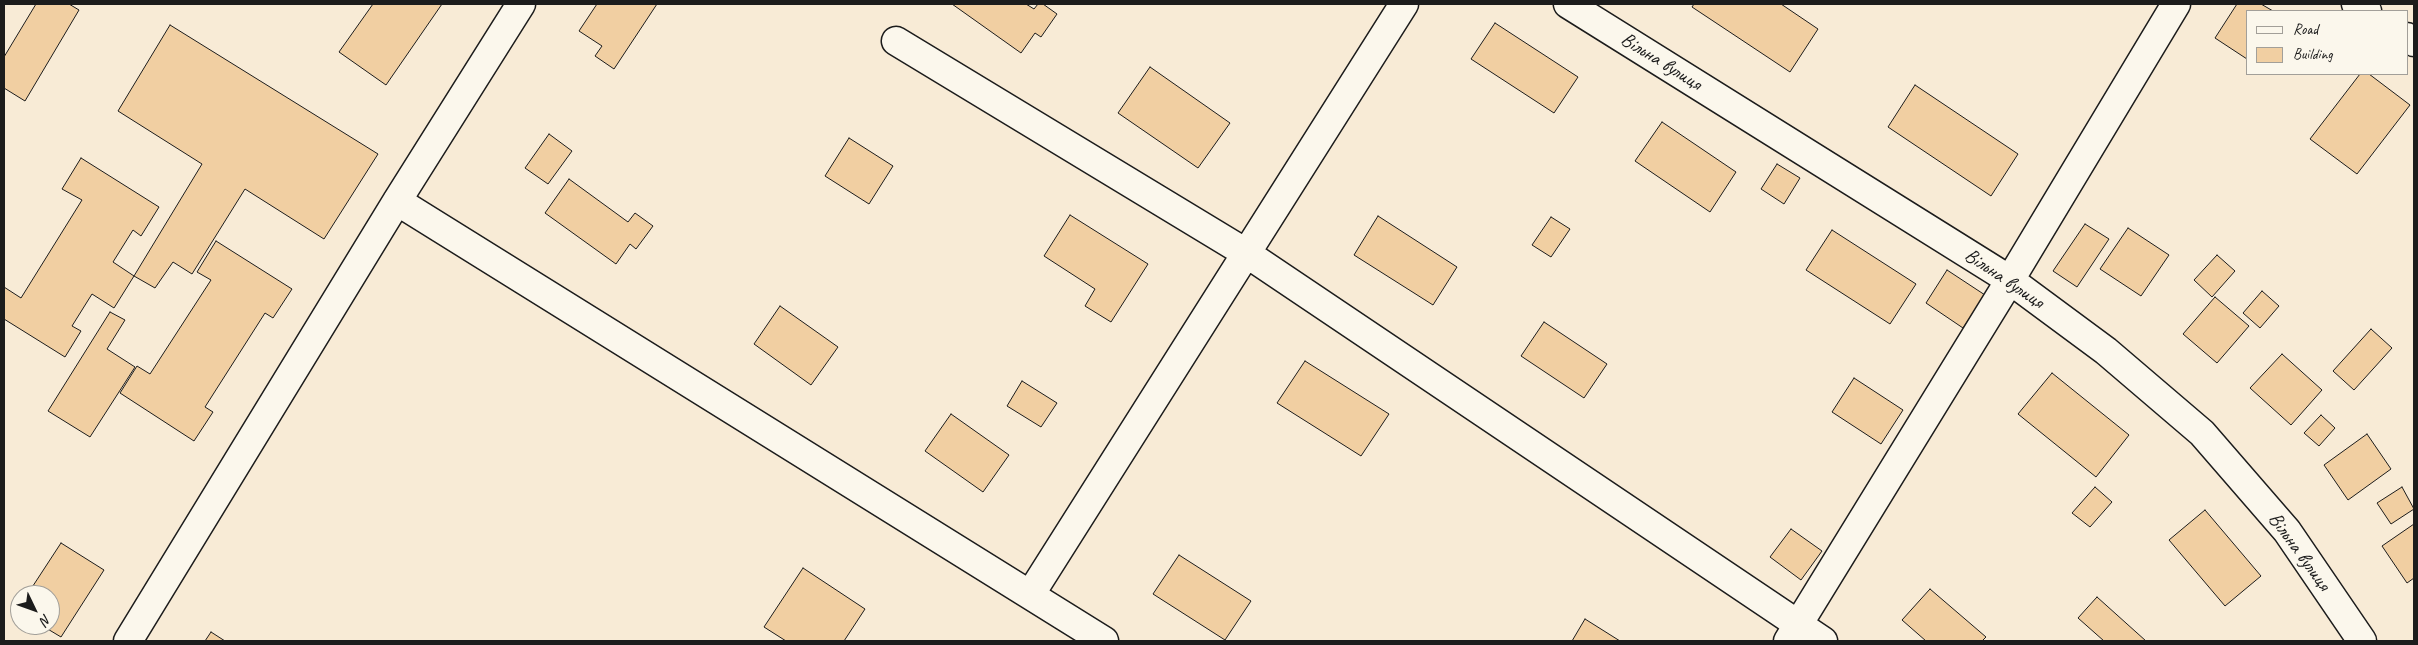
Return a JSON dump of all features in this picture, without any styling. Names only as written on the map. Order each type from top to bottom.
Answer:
[{"type":"street","points":[[128,641],[397,200],[521,4]]},
{"type":"street","points":[[1030,595],[1404,4]]},
{"type":"street","name":"Вільна вулиця","points":[[1568,4],[2010,280],[2106,351],[2202,433],[2287,531],[2362,641]]},
{"type":"street","points":[[1794,632],[2010,280],[2176,4]]},
{"type":"street","points":[[896,41],[1246,253],[1794,632],[1824,641]]},
{"type":"street","points":[[397,200],[1104,641]]},
{"type":"building","points":[[36,4],[69,4],[79,10],[25,101],[4,88],[4,57]]},
{"type":"building","points":[[373,4],[442,4],[386,85],[339,52]]},
{"type":"building","points":[[597,4],[657,4],[614,69],[595,56],[602,46],[579,31]]},
{"type":"building","points":[[952,4],[1026,4],[1034,9],[1038,4],[1043,4],[1057,14],[1041,37],[1035,33],[1021,53]]},
{"type":"building","points":[[1694,4],[1781,4],[1818,29],[1790,72],[1692,7]]},
{"type":"building","points":[[2237,4],[2261,4],[2271,10],[2246,10],[2246,58],[2215,38]]},
{"type":"building","points":[[1495,23],[1578,77],[1554,113],[1471,59]]},
{"type":"building","points":[[170,25],[378,154],[324,239],[245,189],[192,274],[173,262],[155,288],[134,276],[202,164],[118,111]]},
{"type":"building","points":[[1150,67],[1230,123],[1198,168],[1118,113]]},
{"type":"building","points":[[2359,75],[2370,75],[2410,105],[2357,174],[2310,139]]},
{"type":"building","points":[[1915,85],[2018,154],[1991,196],[1888,127]]},
{"type":"building","points":[[1662,122],[1736,172],[1710,212],[1635,161]]},
{"type":"building","points":[[549,134],[572,151],[548,184],[525,168]]},
{"type":"building","points":[[849,138],[893,166],[869,204],[825,176]]},
{"type":"building","points":[[81,158],[159,207],[141,236],[133,230],[113,262],[134,276],[114,308],[92,294],[72,326],[81,331],[65,357],[4,319],[4,287],[21,298],[82,200],[62,189]]},
{"type":"building","points":[[1777,164],[1800,178],[1784,204],[1761,189]]},
{"type":"building","points":[[569,179],[628,222],[635,213],[653,226],[636,249],[630,244],[616,264],[545,213]]},
{"type":"building","points":[[1070,215],[1148,264],[1111,322],[1085,306],[1095,289],[1044,256]]},
{"type":"building","points":[[1378,216],[1457,267],[1433,305],[1354,255]]},
{"type":"building","points":[[1551,217],[1570,229],[1551,257],[1532,245]]},
{"type":"building","points":[[2085,224],[2109,239],[2077,287],[2053,271]]},
{"type":"building","points":[[2128,228],[2169,255],[2141,296],[2100,269]]},
{"type":"building","points":[[1832,230],[1916,284],[1890,324],[1806,270]]},
{"type":"building","points":[[216,241],[292,289],[273,318],[265,313],[205,407],[213,412],[194,441],[120,393],[137,366],[150,374],[211,280],[197,272]]},
{"type":"building","points":[[2217,255],[2235,271],[2212,297],[2194,280]]},
{"type":"building","points":[[1947,270],[1985,295],[1963,328],[1926,303]]},
{"type":"building","points":[[2262,291],[2279,306],[2260,328],[2243,313]]},
{"type":"building","points":[[2215,297],[2249,326],[2217,363],[2183,334]]},
{"type":"building","points":[[780,306],[838,347],[811,385],[754,344]]},
{"type":"building","points":[[110,312],[125,320],[107,349],[135,367],[90,437],[48,411]]},
{"type":"building","points":[[1544,322],[1607,364],[1584,398],[1521,356]]},
{"type":"building","points":[[2371,329],[2392,348],[2354,390],[2333,371]]},
{"type":"building","points":[[2282,354],[2322,390],[2291,425],[2250,388]]},
{"type":"building","points":[[1305,361],[1389,414],[1361,456],[1277,403]]},
{"type":"building","points":[[2052,373],[2129,435],[2096,477],[2018,414]]},
{"type":"building","points":[[1854,378],[1903,410],[1881,444],[1832,412]]},
{"type":"building","points":[[1022,381],[1057,403],[1041,427],[1007,406]]},
{"type":"building","points":[[951,414],[1009,455],[983,492],[925,451]]},
{"type":"building","points":[[2321,415],[2335,428],[2319,446],[2304,433]]},
{"type":"building","points":[[2367,434],[2391,469],[2348,500],[2324,465]]},
{"type":"building","points":[[2095,487],[2112,502],[2090,527],[2072,513]]},
{"type":"building","points":[[2402,487],[2414,509],[2391,524],[2377,503]]},
{"type":"building","points":[[2205,510],[2261,576],[2225,606],[2169,540]]},
{"type":"building","points":[[2414,524],[2414,578],[2407,583],[2382,546]]},
{"type":"building","points":[[1791,529],[1822,551],[1801,580],[1770,557]]},
{"type":"building","points":[[61,543],[104,570],[61,637],[58,635],[60,635],[60,585],[34,585]]},
{"type":"building","points":[[1179,555],[1251,601],[1225,640],[1153,594]]},
{"type":"building","points":[[803,568],[865,609],[844,641],[786,641],[764,627]]},
{"type":"building","points":[[1930,589],[1986,637],[1982,641],[1926,641],[1902,620]]},
{"type":"building","points":[[2097,597],[2146,641],[2104,641],[2078,618]]},
{"type":"building","points":[[1585,619],[1620,641],[1572,641]]},
{"type":"building","points":[[211,632],[225,641],[205,641]]}]
